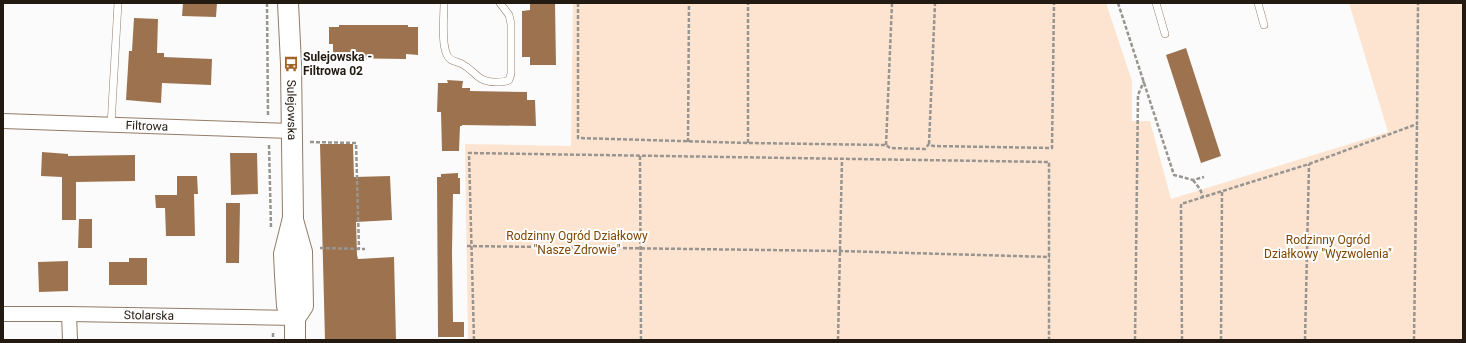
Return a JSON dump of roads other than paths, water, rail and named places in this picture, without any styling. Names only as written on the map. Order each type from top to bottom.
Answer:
[{"type":"main road","name":"Sulejowska","points":[[288,3],[291,64],[293,218],[302,252],[303,306],[295,318],[295,340]]},
{"type":"street","name":"Filtrowa","points":[[3,121],[291,131]]},
{"type":"street","name":"Stolarska","points":[[3,314],[295,318]]},
{"type":"street","points":[[69,314],[70,340]]},
{"type":"lane","points":[[111,125],[118,3]]},
{"type":"lane","points":[[444,3],[444,43],[448,58],[462,64],[482,79],[504,82],[509,80],[511,74],[512,29],[509,15],[500,3]]},
{"type":"lane","points":[[1156,3],[1165,34]]},
{"type":"lane","points":[[1258,3],[1264,25]]},
{"type":"place","name":"Sulejowska - Filtrowa 02","points":[[291,64]]},
{"type":"park label","name":"Rodzinny Ogród Działkowy \"Nasze Zdrowie\"","points":[[577,243]]},
{"type":"park label","name":"Rodzinny Ogród Działkowy \"Wyzwolenia\"","points":[[1328,247]]}]
